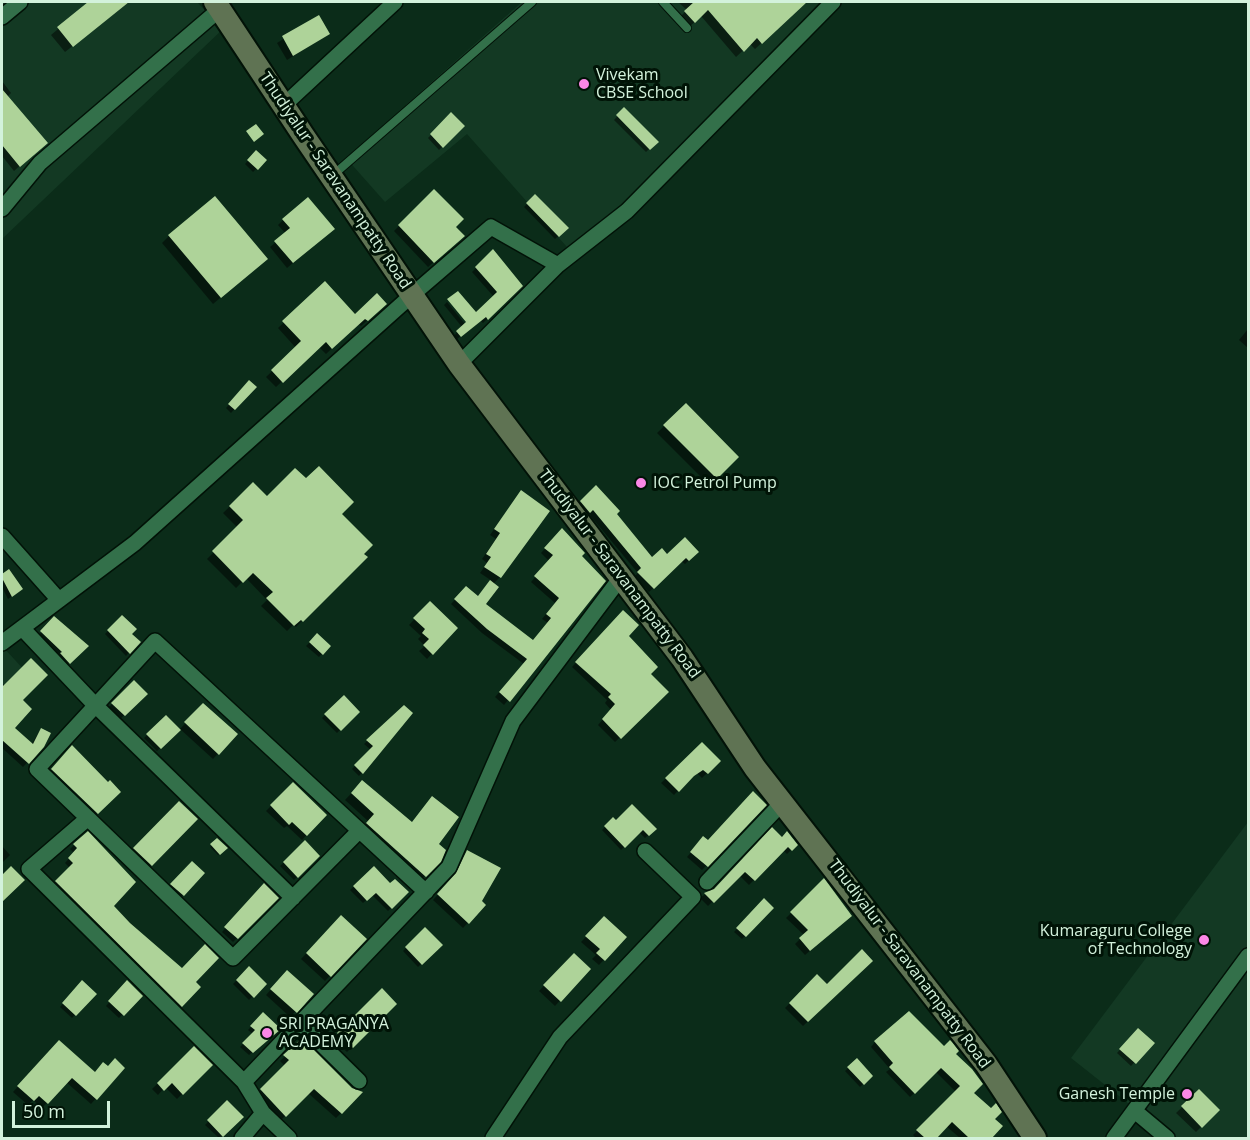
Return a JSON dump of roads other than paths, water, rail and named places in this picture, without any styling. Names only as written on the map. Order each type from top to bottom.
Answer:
[{"type":"main road","name":"Thudiyalur - Saravanampatty Road","points":[[218,5],[283,106],[459,364],[622,576],[682,658],[756,768],[986,1064],[1035,1138]]},
{"type":"street","points":[[2,17],[20,2]]},
{"type":"street","points":[[283,106],[395,2]]},
{"type":"street","points":[[459,364],[558,266],[627,211],[833,2]]},
{"type":"street","points":[[2,210],[40,163],[218,5]]},
{"type":"street","points":[[2,644],[135,543],[412,294],[491,227],[558,266]]},
{"type":"street","points":[[2,536],[59,600]]},
{"type":"street","points":[[244,1082],[449,867],[513,721],[622,576]]},
{"type":"street","points":[[22,628],[95,705],[293,897]]},
{"type":"street","points":[[359,831],[233,958],[37,769],[155,641],[426,892]]},
{"type":"street","points":[[707,882],[783,802]]},
{"type":"street","points":[[88,818],[29,869],[244,1082],[263,1113],[289,1138]]},
{"type":"street","points":[[493,1138],[560,1037],[693,897],[645,851]]},
{"type":"street","points":[[1114,1138],[1136,1112],[1248,956]]},
{"type":"street","points":[[300,1023],[359,1081]]},
{"type":"street","points":[[1136,1112],[1167,1138]]},
{"type":"street","points":[[242,1138],[263,1113]]},
{"type":"lane","points":[[331,177],[532,2]]},
{"type":"lane","points":[[663,2],[687,28]]},
{"type":"place","name":"Vivekam CBSE School","points":[[584,84]]},
{"type":"place","name":"IOC Petrol Pump","points":[[641,483]]},
{"type":"place","name":"Kumaraguru College of Technology","points":[[1204,940]]},
{"type":"place","name":"SRI PRAGANYA ACADEMY","points":[[267,1033]]},
{"type":"place","name":"Ganesh Temple","points":[[1187,1094]]}]
